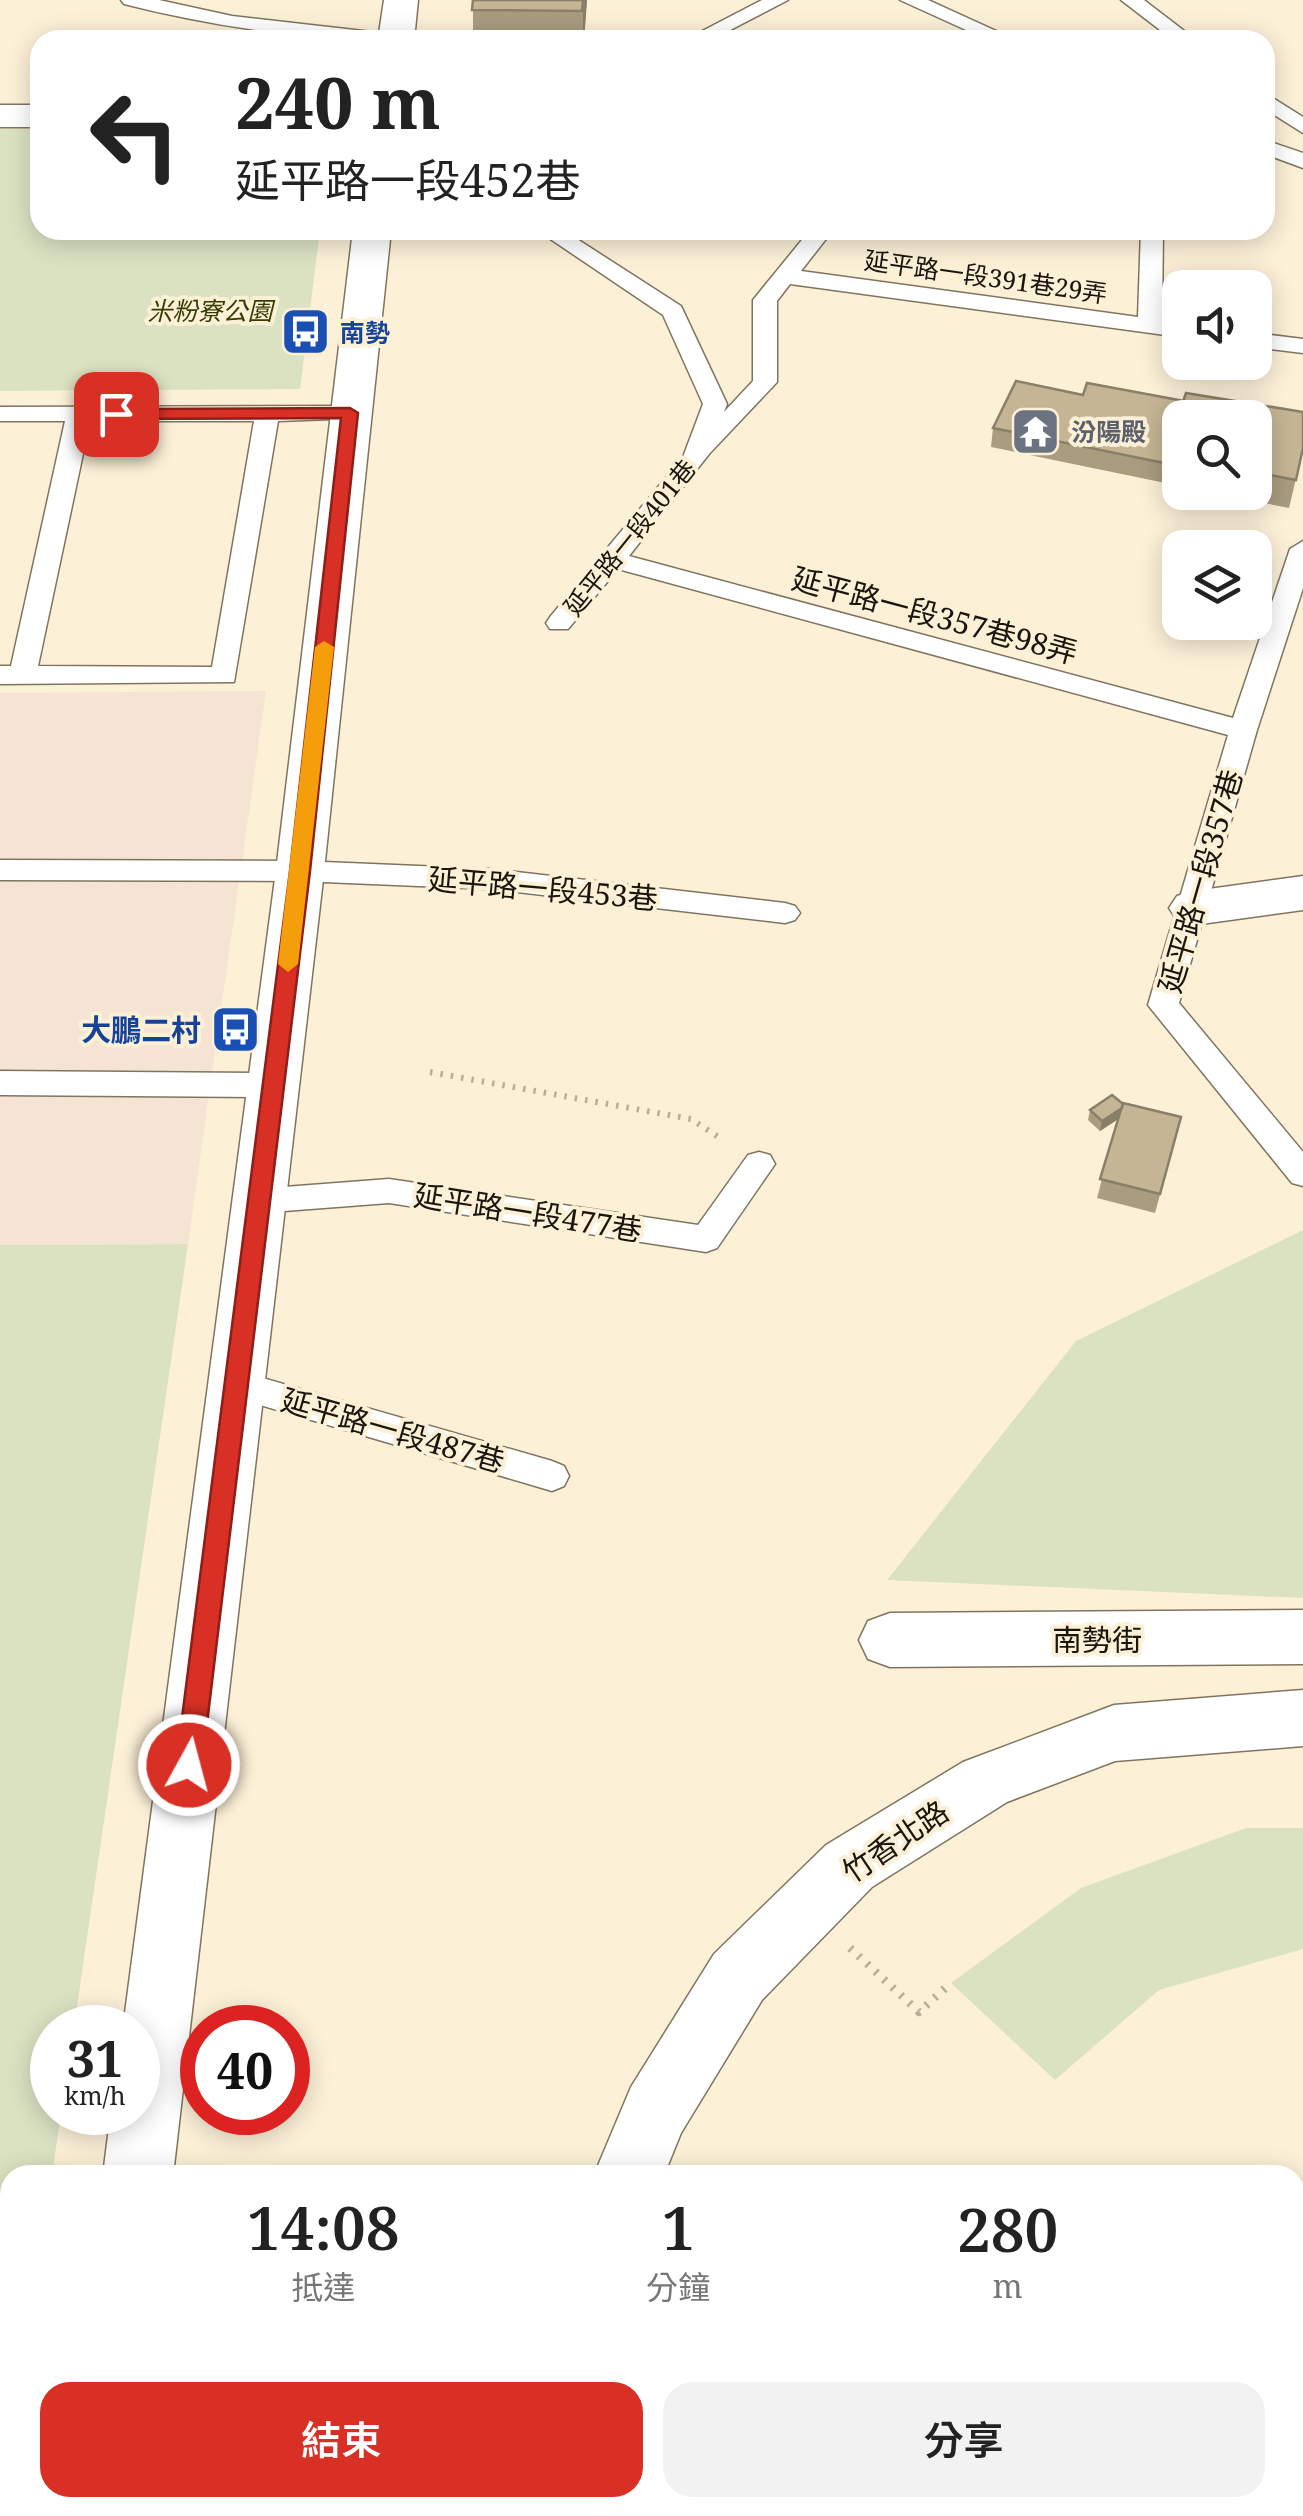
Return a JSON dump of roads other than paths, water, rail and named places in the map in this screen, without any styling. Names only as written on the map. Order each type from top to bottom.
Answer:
[{"type":"street","points":[[395,30],[401,0]]},
{"type":"street","points":[[0,116],[30,116]]},
{"type":"street","points":[[139,2165],[300,871],[371,240]]},
{"type":"street","points":[[1194,908],[1303,893]]},
{"type":"street","name":"南勢街","points":[[890,1640],[1303,1637]]},
{"type":"street","name":"竹香北路","points":[[633,2165],[655,2111],[738,1977],[849,1866],[984,1782],[1114,1733],[1303,1718]]},
{"type":"lane","points":[[130,0],[232,22],[304,30]]},
{"type":"lane","points":[[716,30],[778,0]]},
{"type":"lane","points":[[910,0],[971,30]]},
{"type":"lane","points":[[1131,0],[1172,30]]},
{"type":"lane","points":[[1275,106],[1303,127]]},
{"type":"lane","points":[[1275,151],[1303,161]]},
{"type":"lane","name":"延平路一段401巷","points":[[559,623],[695,459],[715,404],[674,312],[563,240]]},
{"type":"lane","points":[[695,459],[765,382],[764,300],[785,276],[807,240]]},
{"type":"lane","points":[[1150,326],[1152,240]]},
{"type":"lane","name":"延平路一段391巷29弄","points":[[785,276],[1162,328]]},
{"type":"lane","points":[[1272,342],[1303,346]]},
{"type":"lane","points":[[79,414],[11,675],[224,676],[266,413]]},
{"type":"lane","points":[[0,414],[350,413]]},
{"type":"lane","name":"延平路一段357巷","points":[[1303,548],[1243,730],[1163,1005],[1303,1174]]},
{"type":"lane","name":"延平路一段357巷98弄","points":[[611,560],[1243,730]]},
{"type":"lane","name":"延平路一段453巷","points":[[0,870],[300,871],[490,879],[785,912]]},
{"type":"lane","points":[[0,1083],[272,1085]]},
{"type":"lane","name":"延平路一段477巷","points":[[258,1201],[389,1191],[706,1239],[760,1164]]},
{"type":"lane","name":"延平路一段487巷","points":[[235,1384],[552,1476]]},
{"type":"place","name":"南勢","points":[[305,332]]},
{"type":"place","name":"汾陽殿","points":[[1036,431]]},
{"type":"place","name":"大鵬二村","points":[[236,1029]]},
{"type":"park label","name":"米粉寮公園","points":[[210,310]]}]
